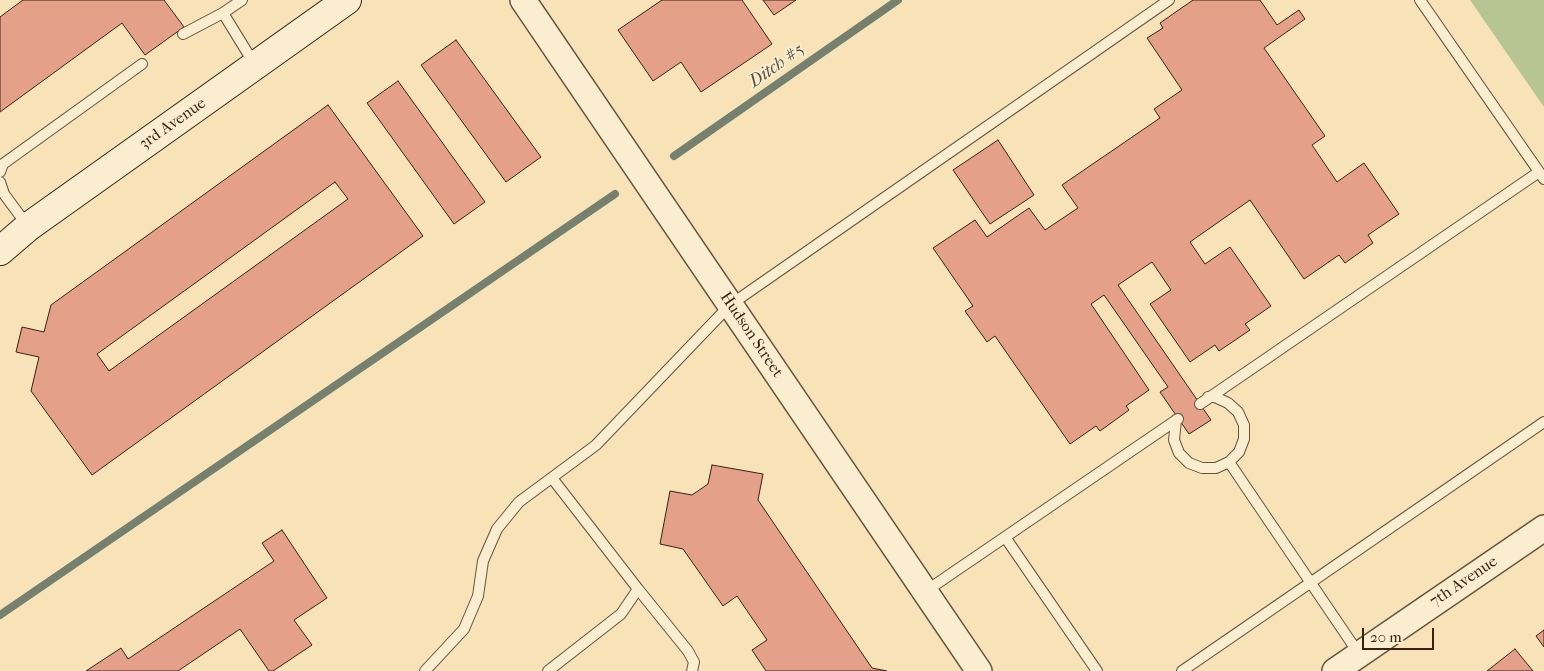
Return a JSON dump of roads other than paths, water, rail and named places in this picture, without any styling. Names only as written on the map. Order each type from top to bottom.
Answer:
[{"type":"main road","name":"3rd Avenue","points":[[0,251],[28,228],[347,0]]},
{"type":"street","name":"Hudson Street","points":[[523,0],[979,671]]},
{"type":"street","name":"7th Avenue","points":[[1336,671],[1544,528]]},
{"type":"lane","points":[[183,34],[223,13],[242,0]]},
{"type":"lane","points":[[425,671],[464,629],[478,596],[483,561],[497,529],[518,502],[596,445],[730,305],[1169,0]]},
{"type":"lane","points":[[925,592],[1177,419],[1174,440],[1179,453],[1189,463],[1202,468],[1216,468],[1229,462],[1239,452],[1244,439],[1244,425],[1238,412],[1228,402],[1215,397],[1204,401],[1541,175],[1420,0]]},
{"type":"lane","points":[[223,13],[255,66]]},
{"type":"lane","points":[[0,172],[3,164],[142,64]]},
{"type":"lane","points":[[0,182],[4,194],[28,228]]},
{"type":"lane","points":[[1182,671],[1544,422]]},
{"type":"lane","points":[[1229,462],[1360,654]]},
{"type":"lane","points":[[552,478],[688,651],[694,662],[692,671]]},
{"type":"lane","points":[[1005,537],[1097,671]]},
{"type":"lane","points":[[548,671],[622,614],[638,589]]},
{"type":"waterway","name":"Ditch #5","points":[[674,156],[898,0]]},
{"type":"waterway","points":[[0,615],[615,194]]}]
